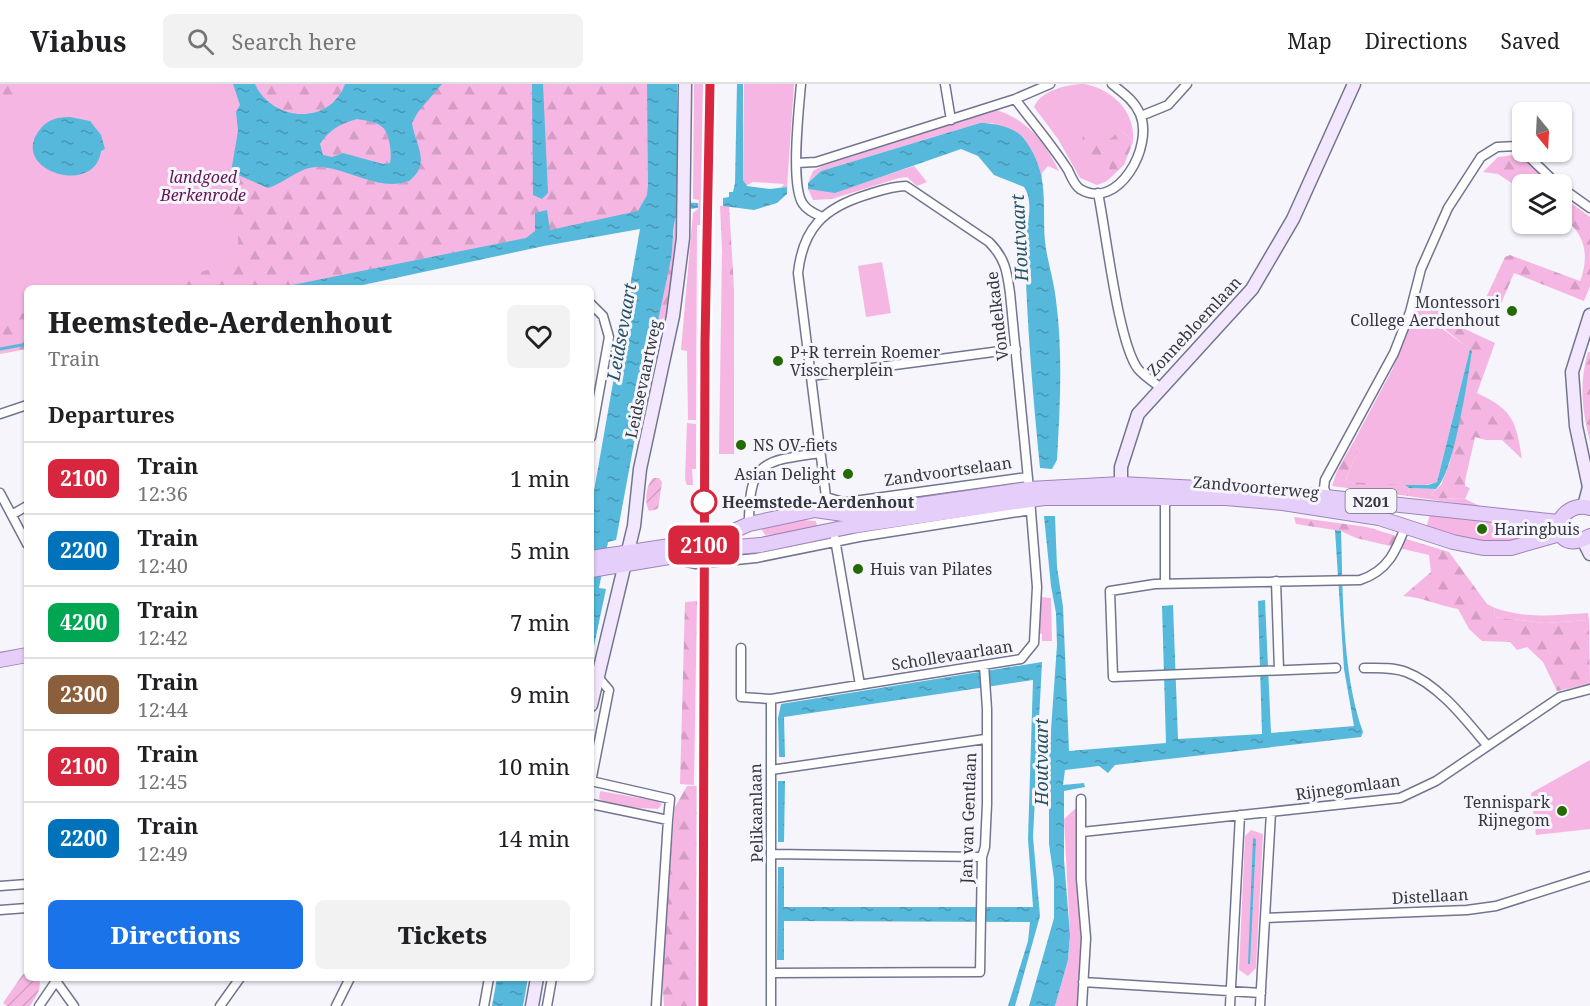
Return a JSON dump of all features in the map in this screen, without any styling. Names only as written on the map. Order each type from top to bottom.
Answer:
[{"type":"main road","name":"Zandvoorterweg","points":[[1050,492],[1121,490],[1165,496],[1329,503],[1559,528]]},
{"type":"main road","name":"Zandvoortselaan","points":[[600,564],[716,538],[749,524],[815,510],[856,514],[1050,492]]},
{"type":"main road","name":"Zandvoortselaan","points":[[626,558],[664,557],[834,536],[1029,494]]},
{"type":"main road","name":"Zandvoorterweg","points":[[1329,503],[1405,528],[1483,548],[1511,548],[1559,528]]},
{"type":"main road","name":"N201","points":[[1587,507],[1569,510],[1559,528],[1572,542],[1587,538]]},
{"type":"main road","points":[[815,510],[824,515],[834,536]]},
{"type":"main road","points":[[749,524],[752,540],[761,545]]},
{"type":"main road","points":[[0,660],[24,656]]},
{"type":"street","name":"Leidsevaartweg","points":[[594,693],[635,519],[640,469],[673,316],[685,196],[686,84]]},
{"type":"street","points":[[749,524],[750,491],[753,480],[762,468],[776,459],[820,453],[798,273],[804,244],[822,217],[804,206],[799,197],[797,163],[801,84]]},
{"type":"street","points":[[945,84],[951,120]]},
{"type":"street","points":[[797,163],[816,162],[951,120],[1015,99],[1050,84]]},
{"type":"street","points":[[1015,99],[1050,142],[1077,187],[1087,193],[1098,193],[1117,185],[1129,176],[1137,163],[1143,132],[1141,116],[1128,96],[1112,84]]},
{"type":"street","points":[[1141,116],[1168,105],[1186,84]]},
{"type":"street","name":"Zonnebloemlaan","points":[[1121,490],[1121,467],[1138,414],[1160,387],[1230,315],[1274,255],[1354,84]]},
{"type":"street","points":[[1329,503],[1324,488],[1325,480],[1394,353],[1410,312],[1421,269],[1448,208],[1481,157],[1497,147],[1512,146]]},
{"type":"street","points":[[1534,162],[1547,174]]},
{"type":"street","name":"Vondelkade","points":[[822,217],[840,204],[894,186],[906,186],[1001,254],[1005,262],[1010,293],[1029,494]]},
{"type":"street","points":[[1098,193],[1121,321],[1131,356],[1138,369],[1160,387]]},
{"type":"street","points":[[1572,195],[1590,208]]},
{"type":"street","points":[[594,307],[603,316],[609,336],[594,420]]},
{"type":"street","points":[[1587,507],[1589,487],[1576,426],[1572,372],[1590,315]]},
{"type":"street","points":[[812,376],[1016,350]]},
{"type":"street","points":[[0,414],[24,406]]},
{"type":"street","name":"Zandvoortselaan","points":[[820,453],[826,497],[843,502],[1029,494]]},
{"type":"street","points":[[0,493],[24,538]]},
{"type":"street","name":"Zandvoortselaan","points":[[664,557],[695,564],[756,558],[834,536],[854,538],[1029,494]]},
{"type":"street","name":"Schollevaarlaan","points":[[771,699],[1021,660],[1034,643],[1037,587],[1029,494]]},
{"type":"street","points":[[1165,496],[1165,584]]},
{"type":"street","points":[[13,514],[24,508]]},
{"type":"street","points":[[1336,668],[1113,677],[1110,591],[1165,584],[1360,580],[1381,571],[1391,560],[1405,528]]},
{"type":"street","points":[[834,536],[860,685]]},
{"type":"street","points":[[1587,538],[1590,554]]},
{"type":"street","points":[[1275,670],[1276,581]]},
{"type":"street","points":[[741,648],[741,697],[771,699]]},
{"type":"street","name":"Jan van Gentlaan","points":[[771,973],[980,972],[982,857],[986,847],[987,804],[984,667]]},
{"type":"street","points":[[1364,668],[1406,672],[1427,684],[1467,721],[1486,744]]},
{"type":"street","points":[[594,767],[609,690],[598,677]]},
{"type":"street","name":"Rijnegomlaan","points":[[1082,832],[1400,798],[1436,781],[1486,744],[1560,697],[1590,688]]},
{"type":"street","name":"Pelikaanlaan","points":[[771,699],[771,1006]]},
{"type":"street","points":[[771,770],[985,739]]},
{"type":"street","points":[[594,783],[670,799],[656,1006]]},
{"type":"street","points":[[1081,799],[1081,879],[1086,938],[1082,1006]]},
{"type":"street","points":[[594,805],[668,820]]},
{"type":"street","points":[[1260,1006],[1272,812]]},
{"type":"street","points":[[1230,1006],[1240,816]]},
{"type":"street","points":[[772,854],[982,857]]},
{"type":"street","name":"Distellaan","points":[[1266,918],[1467,910],[1496,906],[1590,876]]},
{"type":"street","points":[[0,886],[24,884]]},
{"type":"street","points":[[0,910],[24,908]]},
{"type":"street","points":[[39,1006],[54,981]]},
{"type":"street","points":[[56,981],[74,1006]]},
{"type":"street","points":[[220,1006],[238,981]]},
{"type":"street","points":[[336,1006],[348,981]]},
{"type":"street","points":[[484,1006],[488,981]]},
{"type":"street","points":[[532,1006],[536,981]]},
{"type":"street","points":[[547,1006],[551,981]]},
{"type":"street","points":[[1083,982],[1261,993]]},
{"type":"green space","name":"landgoed Berkenrode","points":[[0,84],[656,84],[654,217],[293,285],[24,285],[24,338],[0,343]]},
{"type":"green space","points":[[0,84],[28,84],[28,92],[0,111]]},
{"type":"green space","points":[[255,84],[345,84],[338,98],[327,107],[301,114],[287,112],[274,106],[263,97]]},
{"type":"green space","points":[[442,84],[532,84],[533,195],[538,199],[548,192],[543,84],[647,84],[647,195],[638,211],[632,214],[549,231],[549,223],[534,213],[535,231],[526,238],[292,285],[166,285],[229,263],[235,256],[238,241],[232,199],[242,177],[268,188],[305,169],[319,167],[386,184],[409,181],[422,162],[412,123],[418,112]]},
{"type":"green space","points":[[694,84],[704,84],[704,225],[697,225],[696,420],[688,420],[687,351],[681,350],[693,213],[698,209],[699,200],[693,199]]},
{"type":"green space","points":[[744,84],[794,84],[787,187],[781,188],[784,184],[753,182],[746,186],[743,180]]},
{"type":"green space","points":[[1085,84],[1105,91],[1121,104],[1131,121],[1133,131],[1133,142],[1121,130],[1107,181],[1097,185],[1080,178],[1058,139],[1034,107],[1049,92],[1071,85]]},
{"type":"green space","points":[[996,110],[1017,119],[1034,133],[1048,150],[1059,171],[1048,166],[1042,173],[1042,179],[1024,138],[992,123],[980,123],[821,171],[808,183],[813,171],[822,166]]},
{"type":"green space","points":[[357,119],[376,123],[384,129],[390,143],[390,163],[383,164],[343,153],[332,157],[323,155],[320,144],[327,135],[341,125]]},
{"type":"green space","points":[[1121,130],[1133,142],[1124,165],[1107,181],[1110,164],[1098,165],[1080,149],[1083,136],[1104,144]]},
{"type":"green space","points":[[1512,155],[1512,162],[1528,162],[1539,174],[1512,174],[1512,183],[1498,174],[1483,172],[1498,157]]},
{"type":"green space","points":[[914,166],[927,182],[917,186],[907,177],[899,178],[832,199],[813,200],[808,189],[835,192]]},
{"type":"green space","points":[[1572,204],[1590,217],[1590,286],[1584,301],[1514,273],[1498,311],[1483,304],[1505,257],[1510,255],[1580,281],[1585,254],[1572,225]]},
{"type":"green space","points":[[729,205],[734,288],[722,250],[720,206]]},
{"type":"green space","points":[[675,219],[678,220],[680,236],[669,315],[661,320],[656,344],[652,338],[671,257]]},
{"type":"green space","points":[[722,250],[734,288],[734,454],[719,454]]},
{"type":"green space","points":[[882,262],[891,313],[866,317],[858,266]]},
{"type":"green space","points":[[1419,297],[1465,329],[1495,343],[1477,393],[1499,405],[1506,412],[1518,435],[1522,459],[1502,440],[1475,437],[1465,481],[1465,486],[1470,488],[1465,499],[1438,498],[1431,494],[1441,485],[1450,462],[1472,351],[1432,319],[1419,318],[1415,309]]},
{"type":"green space","points":[[1415,309],[1470,349],[1437,482],[1403,487],[1345,482],[1358,450],[1354,441],[1393,368]]},
{"type":"green space","points":[[24,313],[24,350],[0,354],[0,316]]},
{"type":"green space","points":[[1588,352],[1590,352],[1590,441],[1583,396],[1583,374]]},
{"type":"green space","points":[[687,423],[696,424],[696,469],[692,469],[693,485],[687,485],[685,479]]},
{"type":"green space","points":[[1354,441],[1358,450],[1345,482],[1405,485],[1409,488],[1408,496],[1332,486],[1337,471]]},
{"type":"green space","points":[[653,478],[659,478],[662,482],[658,509],[649,511],[647,494]]},
{"type":"green space","points":[[1409,488],[1436,489],[1431,494],[1438,498],[1465,499],[1482,507],[1408,496]]},
{"type":"green space","points":[[1431,511],[1535,528],[1537,536],[1494,545],[1426,528]]},
{"type":"green space","points":[[1294,517],[1367,527],[1449,552],[1487,604],[1495,608],[1494,617],[1545,623],[1589,620],[1590,684],[1557,691],[1543,662],[1527,647],[1517,650],[1510,642],[1482,641],[1469,629],[1458,609],[1403,596],[1431,572],[1429,555],[1356,538],[1341,531],[1296,524]]},
{"type":"green space","points":[[802,520],[816,521],[817,526],[798,532],[765,535],[761,528],[765,525]]},
{"type":"green space","points":[[1041,597],[1051,598],[1052,641],[1042,641],[1042,634],[1037,633]]},
{"type":"green space","points":[[697,601],[694,785],[680,784],[685,602]]},
{"type":"green space","points":[[1495,608],[1530,615],[1588,613],[1589,620],[1545,623],[1494,617]]},
{"type":"green space","name":"Tennispark Rijnegom","points":[[1590,760],[1590,829],[1536,835],[1531,793]]},
{"type":"green space","points":[[687,786],[698,786],[698,1006],[664,1006],[662,978],[675,807]]},
{"type":"green space","points":[[600,791],[657,801],[662,804],[658,809],[635,808],[605,802],[599,799]]},
{"type":"green space","points":[[1076,808],[1076,878],[1082,946],[1077,1006],[1055,1006],[1068,960],[1070,935],[1064,819]]},
{"type":"green space","points":[[1251,830],[1263,834],[1256,968],[1248,976],[1239,970],[1245,836]]},
{"type":"green space","points":[[23,974],[24,981],[40,981],[34,999],[30,1006],[7,1006],[3,1003]]},
{"type":"water","points":[[233,84],[255,84],[263,97],[274,106],[287,112],[301,114],[327,107],[338,98],[345,84],[442,84],[418,112],[412,123],[420,154],[420,167],[409,181],[397,184],[375,182],[330,168],[312,167],[268,188],[231,172],[238,131],[236,112],[240,105]],"holes":[[[357,119],[376,123],[384,129],[390,143],[390,163],[383,164],[343,153],[332,157],[323,155],[320,144],[327,135],[341,125]]]},
{"type":"water","points":[[532,84],[543,84],[548,193],[542,199],[533,195]]},
{"type":"water","points":[[647,84],[677,84],[677,199],[680,202],[698,203],[698,208],[679,210],[676,215],[671,259],[616,540],[608,542],[599,588],[606,589],[594,646],[594,491],[640,229],[544,246],[363,285],[292,285],[526,238],[535,231],[535,213],[547,210],[550,230],[638,211],[647,195]]},
{"type":"water","points":[[737,84],[743,84],[743,180],[747,186],[770,189],[787,187],[787,194],[777,203],[754,210],[723,206],[723,198],[729,197],[729,192],[733,192],[735,183]]},
{"type":"water","points":[[70,117],[90,121],[101,135],[105,149],[101,151],[95,165],[85,173],[71,175],[57,173],[44,167],[36,158],[33,146],[38,132],[44,125],[56,119]]},
{"type":"water","points":[[980,123],[1004,127],[1021,136],[1033,153],[1042,177],[1045,241],[1055,293],[1060,340],[1057,460],[1052,469],[1040,468],[1026,281],[1025,246],[1029,202],[1024,187],[994,175],[978,156],[961,149],[835,193],[808,189],[808,183],[821,171]]},
{"type":"water","points":[[1470,349],[1472,351],[1459,424],[1443,480],[1436,489],[1409,488],[1405,485],[1428,485],[1437,482]]},
{"type":"water","points":[[1044,516],[1055,516],[1057,567],[1063,607],[1069,751],[1166,743],[1162,606],[1173,605],[1178,739],[1262,734],[1258,601],[1265,600],[1271,733],[1354,726],[1344,669],[1335,530],[1341,531],[1347,660],[1356,710],[1363,732],[1361,737],[1115,765],[1108,773],[1099,766],[1065,770],[1063,785],[1084,783],[1085,787],[1064,791],[1064,860],[1070,935],[1068,960],[1055,1006],[1029,1006],[1054,918],[1054,879],[1049,844],[1049,758],[1057,645],[1056,613]]},
{"type":"water","points":[[1042,662],[1033,837],[1040,916],[1015,1006],[1008,1006],[1028,941],[1030,922],[784,921],[784,960],[777,960],[778,867],[784,867],[784,907],[1033,907],[1028,839],[1033,680],[784,717],[785,757],[779,757],[778,718],[781,704]]},
{"type":"water","points":[[778,781],[785,781],[784,842],[778,842]]},
{"type":"water","points":[[1253,838],[1256,839],[1250,964],[1248,964]]},
{"type":"water","points":[[496,981],[527,981],[523,1006],[492,1006]]},
{"type":"waterway","points":[[0,349],[24,345]]},
{"type":"railway","points":[[703,1006],[705,342],[710,84]]},
{"type":"train","name":"2100","points":[[703,1006],[705,342],[710,84]]},
{"type":"place","name":"Montessori College Aerdenhout","points":[[1512,311]]},
{"type":"place","name":"P+R terrein Roemer Visscherplein","points":[[778,361]]},
{"type":"place","name":"NS OV-fiets","points":[[741,445]]},
{"type":"place","name":"Asian Delight","points":[[848,474]]},
{"type":"place","name":"Heemstede-Aerdenhout","points":[[704,502]]},
{"type":"place","name":"Haringbuis","points":[[1482,529]]},
{"type":"place","name":"Huis van Pilates","points":[[858,569]]},
{"type":"place","name":"Tennispark Rijnegom","points":[[1562,811]]},
{"type":"water label","name":"Houtvaart","points":[[1019,238]]},
{"type":"water label","name":"Leidsevaart","points":[[621,332]]},
{"type":"water label","name":"Houtvaart","points":[[1041,762]]}]
